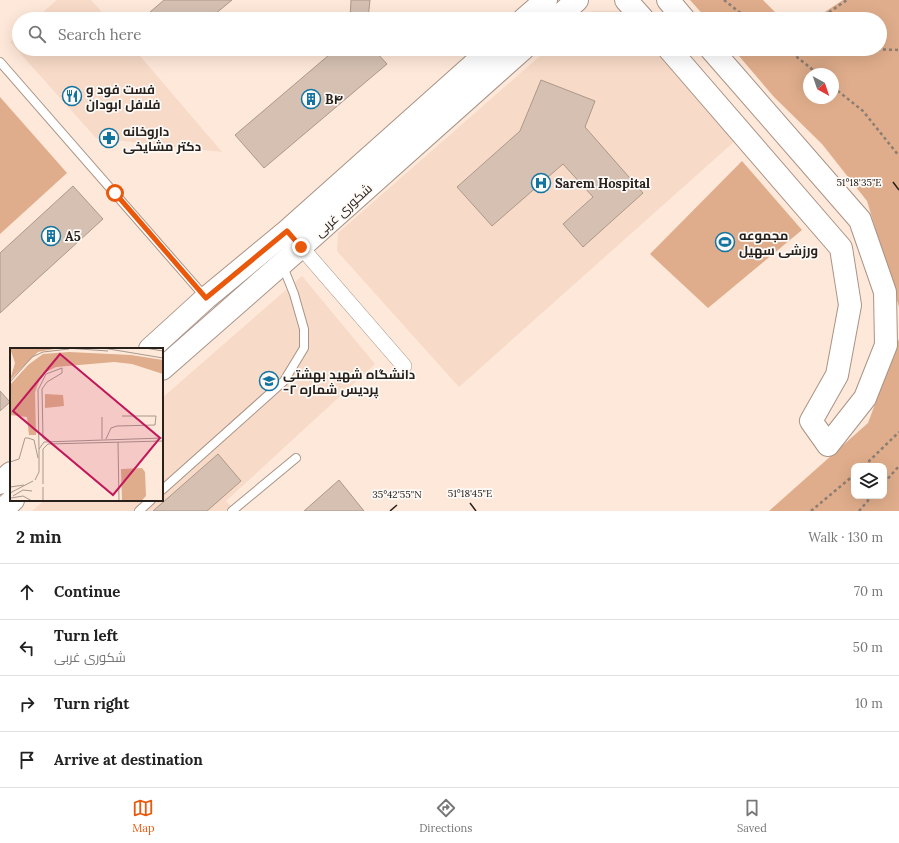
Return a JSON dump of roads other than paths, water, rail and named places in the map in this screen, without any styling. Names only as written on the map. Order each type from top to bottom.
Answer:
[{"type":"main road","points":[[532,12],[546,0]]},
{"type":"main road","points":[[564,12],[577,0]]},
{"type":"main road","points":[[626,0],[637,12]]},
{"type":"main road","points":[[668,0],[678,12]]},
{"type":"main road","name":"شکوری غربی","points":[[163,368],[282,264],[294,239],[484,56]]},
{"type":"main road","name":"شکوری غربی","points":[[151,348],[206,298],[294,239],[515,56]]},
{"type":"main road","points":[[675,56],[841,248],[850,305],[836,375],[811,421],[828,445],[865,398],[886,345],[885,292],[860,220],[717,56]]},
{"type":"main road","points":[[0,483],[10,474]]},
{"type":"main road","points":[[1,511],[13,501]]},
{"type":"street","points":[[294,239],[404,366]]},
{"type":"lane","points":[[0,62],[206,298]]},
{"type":"lane","points":[[163,489],[284,380],[304,348],[304,330],[294,294],[282,264]]},
{"type":"lane","points":[[232,511],[296,458]]},
{"type":"lane","points":[[139,511],[150,501]]},
{"type":"place","name":"فست فود و فلافل ابودان","points":[[72,96]]},
{"type":"place","name":"B۴","points":[[311,99]]},
{"type":"place","name":"داروخانه دکتر مشایخی","points":[[109,138]]},
{"type":"place","name":"Sarem Hospital","points":[[541,183]]},
{"type":"place","name":"A5","points":[[51,236]]},
{"type":"place","name":"مجموعه ورزشی سهیل","points":[[725,242]]},
{"type":"place","name":"دانشگاه شهید بهشتی -پردیس شماره ۲","points":[[269,381]]}]
